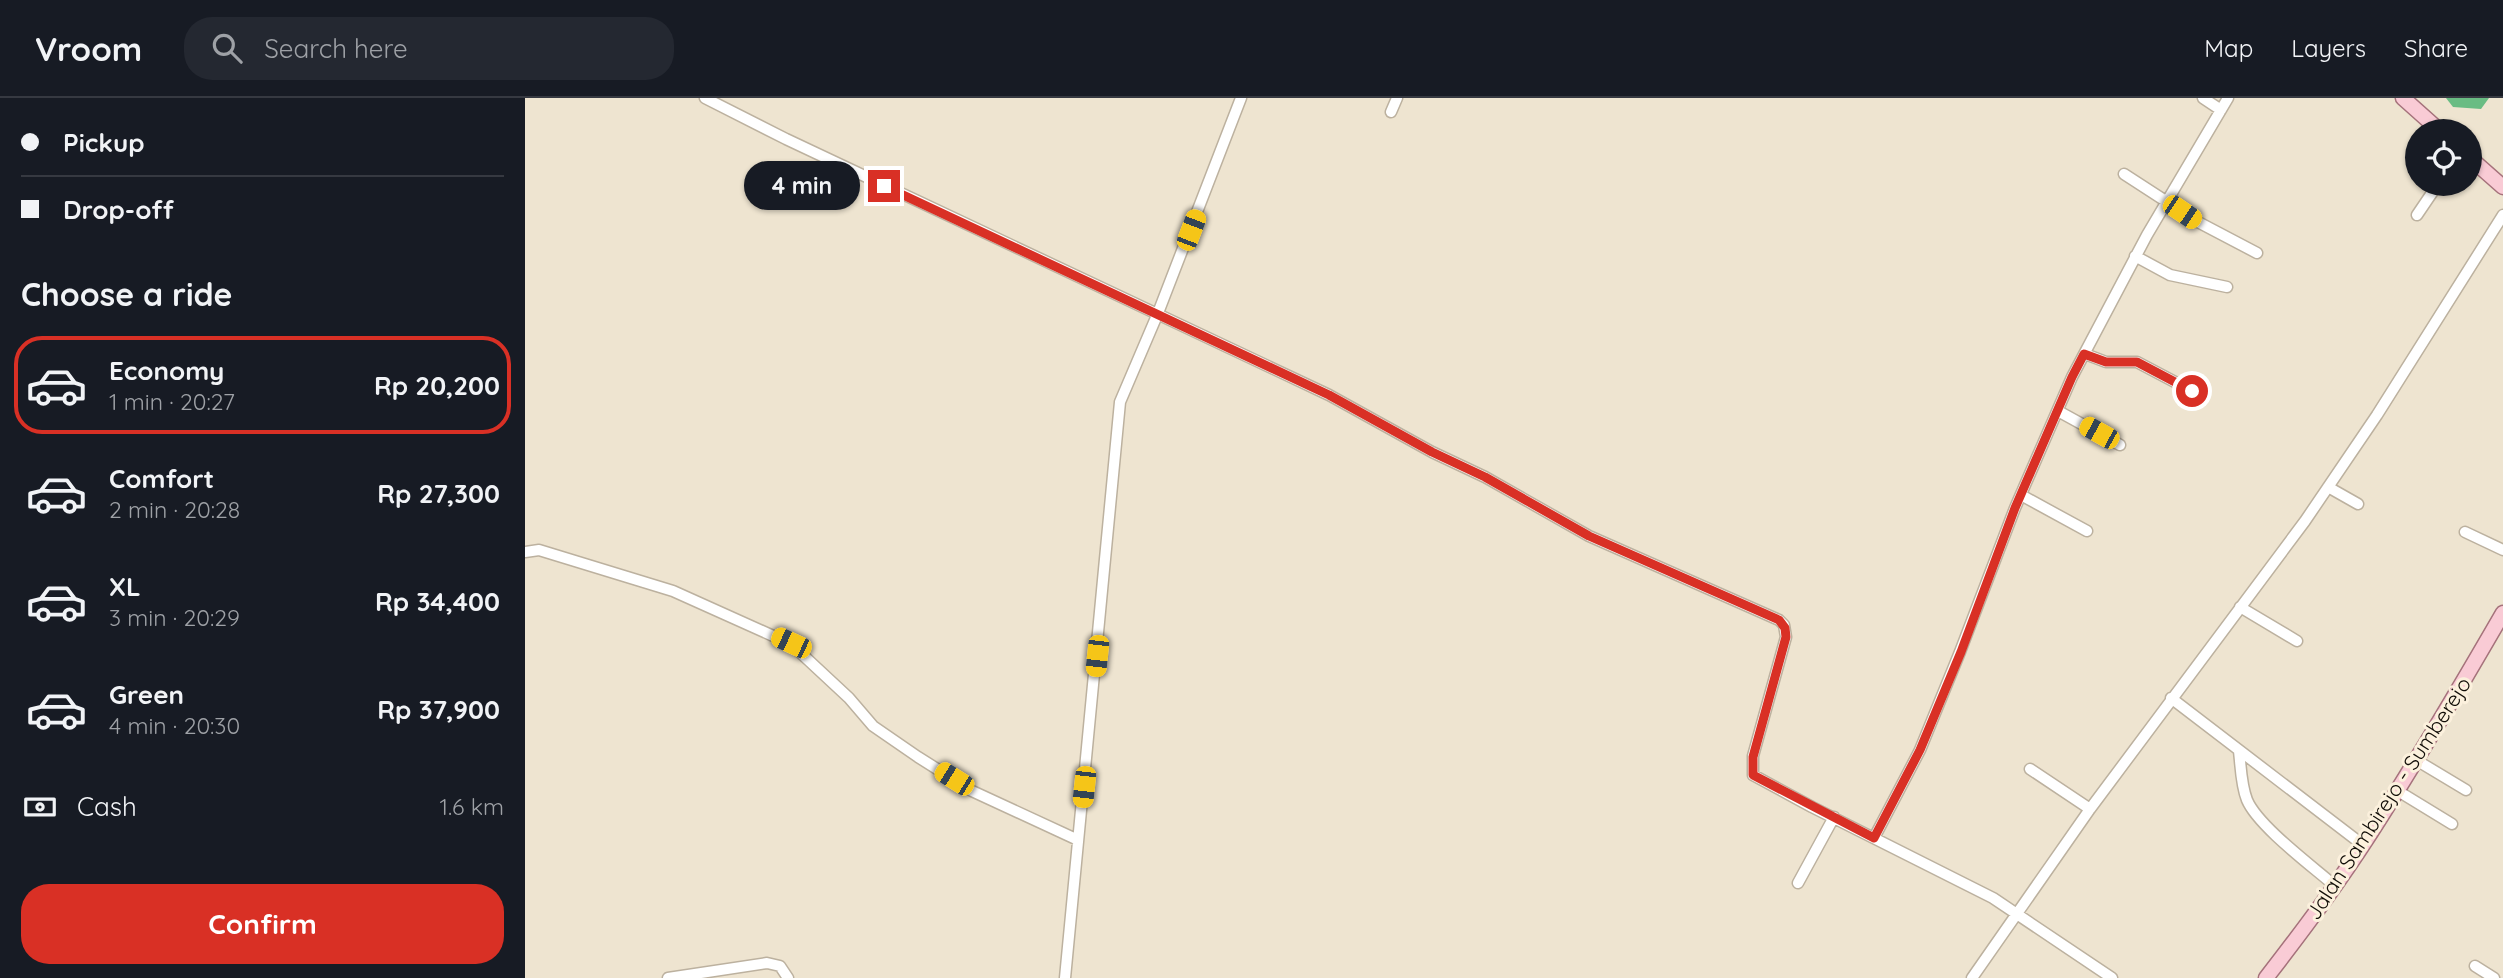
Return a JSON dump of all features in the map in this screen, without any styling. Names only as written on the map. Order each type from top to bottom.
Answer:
[{"type":"main road","points":[[2403,98],[2427,119]]},
{"type":"main road","points":[[2482,168],[2503,187]]},
{"type":"main road","name":"Jalan Sambirejo - Sumberejo","points":[[2266,978],[2363,845],[2503,613]]},
{"type":"street","points":[[705,98],[835,163],[1329,395],[1432,452],[1485,477],[1589,536],[1779,620],[1785,628],[1786,637],[1753,757],[1753,775],[1993,898],[2112,978]]},
{"type":"street","points":[[1065,978],[1120,402],[1158,313],[1241,98]]},
{"type":"street","points":[[1391,112],[1397,98]]},
{"type":"street","points":[[2203,98],[2221,110]]},
{"type":"street","points":[[1874,838],[1920,750],[2021,495],[2084,354],[2136,257],[2228,98]]},
{"type":"street","points":[[2124,174],[2197,222],[2257,253]]},
{"type":"street","points":[[2417,215],[2430,196]]},
{"type":"street","points":[[1972,978],[2090,809],[2328,487],[2377,415],[2503,215]]},
{"type":"street","points":[[2136,257],[2170,275],[2227,287]]},
{"type":"street","points":[[2084,354],[2106,362],[2137,362],[2192,391]]},
{"type":"street","points":[[2058,411],[2120,445]]},
{"type":"street","points":[[2328,487],[2358,504]]},
{"type":"street","points":[[2021,495],[2087,531]]},
{"type":"street","points":[[2465,532],[2503,550]]},
{"type":"street","points":[[525,552],[539,550],[673,591],[791,643],[849,698],[873,726],[918,757],[971,791],[1078,840]]},
{"type":"street","points":[[2240,607],[2297,641]]},
{"type":"street","points":[[2171,698],[2363,845]]},
{"type":"street","points":[[2239,751],[2242,783],[2248,803],[2267,827],[2335,886]]},
{"type":"street","points":[[2416,760],[2466,790]]},
{"type":"street","points":[[2030,769],[2090,809]]},
{"type":"street","points":[[2397,790],[2452,824]]},
{"type":"street","points":[[1798,883],[1834,817]]},
{"type":"street","points":[[668,978],[767,963],[779,966],[788,978]]},
{"type":"street","points":[[2475,966],[2494,978]]},
{"type":"green space","points":[[2446,98],[2489,98],[2481,109],[2453,107]]},
{"type":"route","points":[[884,186],[1329,395],[1432,452],[1485,477],[1589,536],[1779,620],[1784,625],[1786,637],[1753,757],[1753,775],[1874,838],[1920,750],[1961,652],[2015,508],[2084,354],[2102,362],[2137,362],[2192,391]]}]
